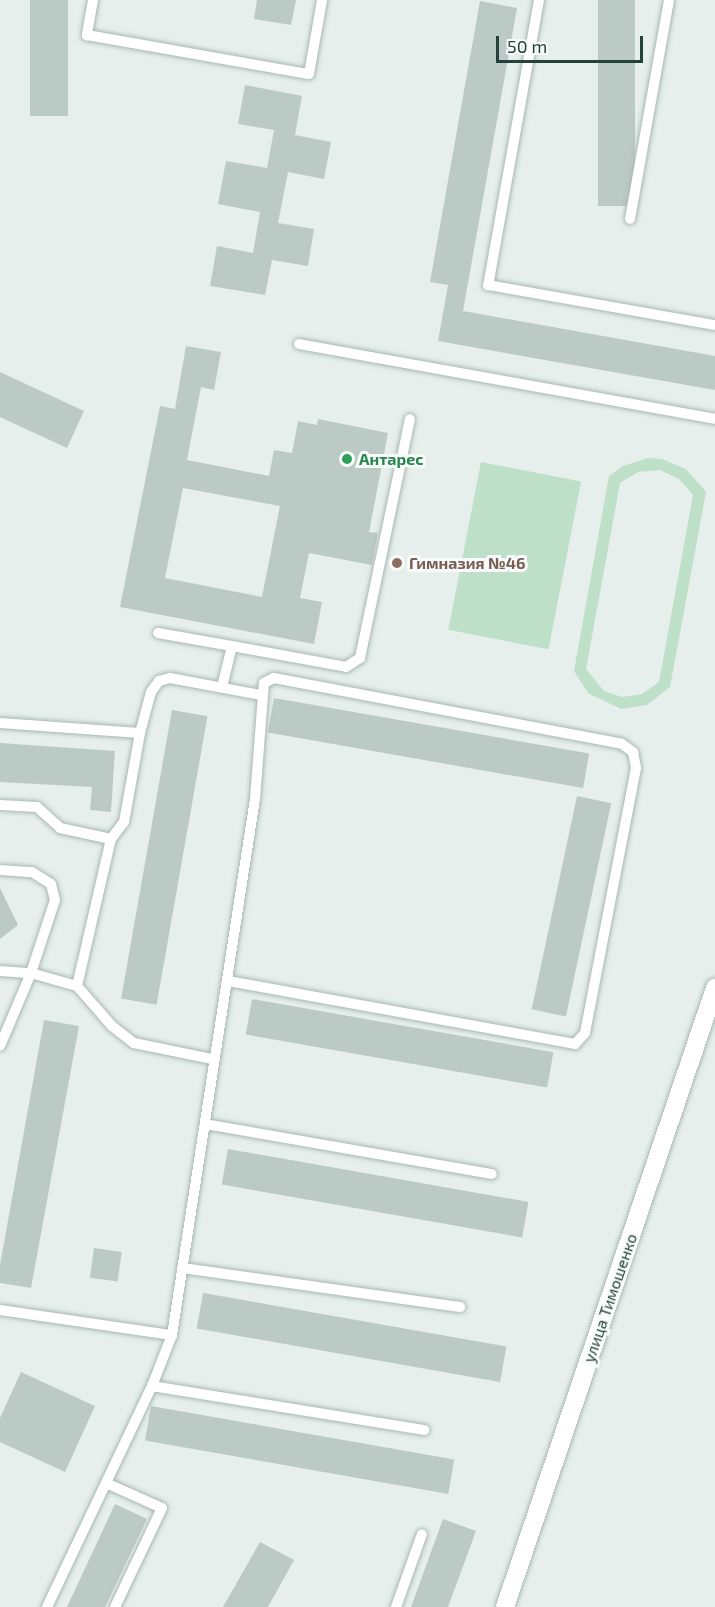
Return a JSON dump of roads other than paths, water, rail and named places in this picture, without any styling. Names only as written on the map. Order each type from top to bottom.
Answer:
[{"type":"street","name":"улица Тимошенко","points":[[505,1607],[715,988]]},
{"type":"lane","points":[[93,0],[87,35],[309,74],[322,0]]},
{"type":"lane","points":[[539,0],[488,285],[715,325]]},
{"type":"lane","points":[[630,219],[669,0]]},
{"type":"lane","points":[[299,344],[715,419]]},
{"type":"lane","points":[[158,633],[346,667],[360,658],[410,419]]},
{"type":"lane","points":[[222,687],[232,646]]},
{"type":"lane","points":[[77,986],[111,839],[124,822],[140,733],[151,692],[159,681],[170,678],[261,695]]},
{"type":"lane","points":[[47,1607],[152,1386],[172,1335],[205,1124],[212,1059],[228,981],[255,799],[261,695],[264,683],[274,678],[622,744],[633,752],[636,768],[585,1033],[576,1044],[228,981]]},
{"type":"lane","points":[[0,723],[140,733]]},
{"type":"lane","points":[[0,806],[37,807],[60,828],[111,839]]},
{"type":"lane","points":[[0,870],[32,872],[51,885],[55,900],[31,973],[0,1046]]},
{"type":"lane","points":[[0,971],[31,973],[77,986],[112,1026],[134,1043],[212,1059]]},
{"type":"lane","points":[[205,1124],[492,1174]]},
{"type":"lane","points":[[182,1268],[460,1307]]},
{"type":"lane","points":[[0,1310],[172,1335]]},
{"type":"lane","points":[[152,1386],[424,1430]]},
{"type":"lane","points":[[106,1483],[162,1508],[115,1607]]},
{"type":"lane","points":[[396,1607],[422,1534]]},
{"type":"place","name":"Антарес","points":[[347,459]]},
{"type":"place","name":"Гимназия №46","points":[[397,563]]}]
